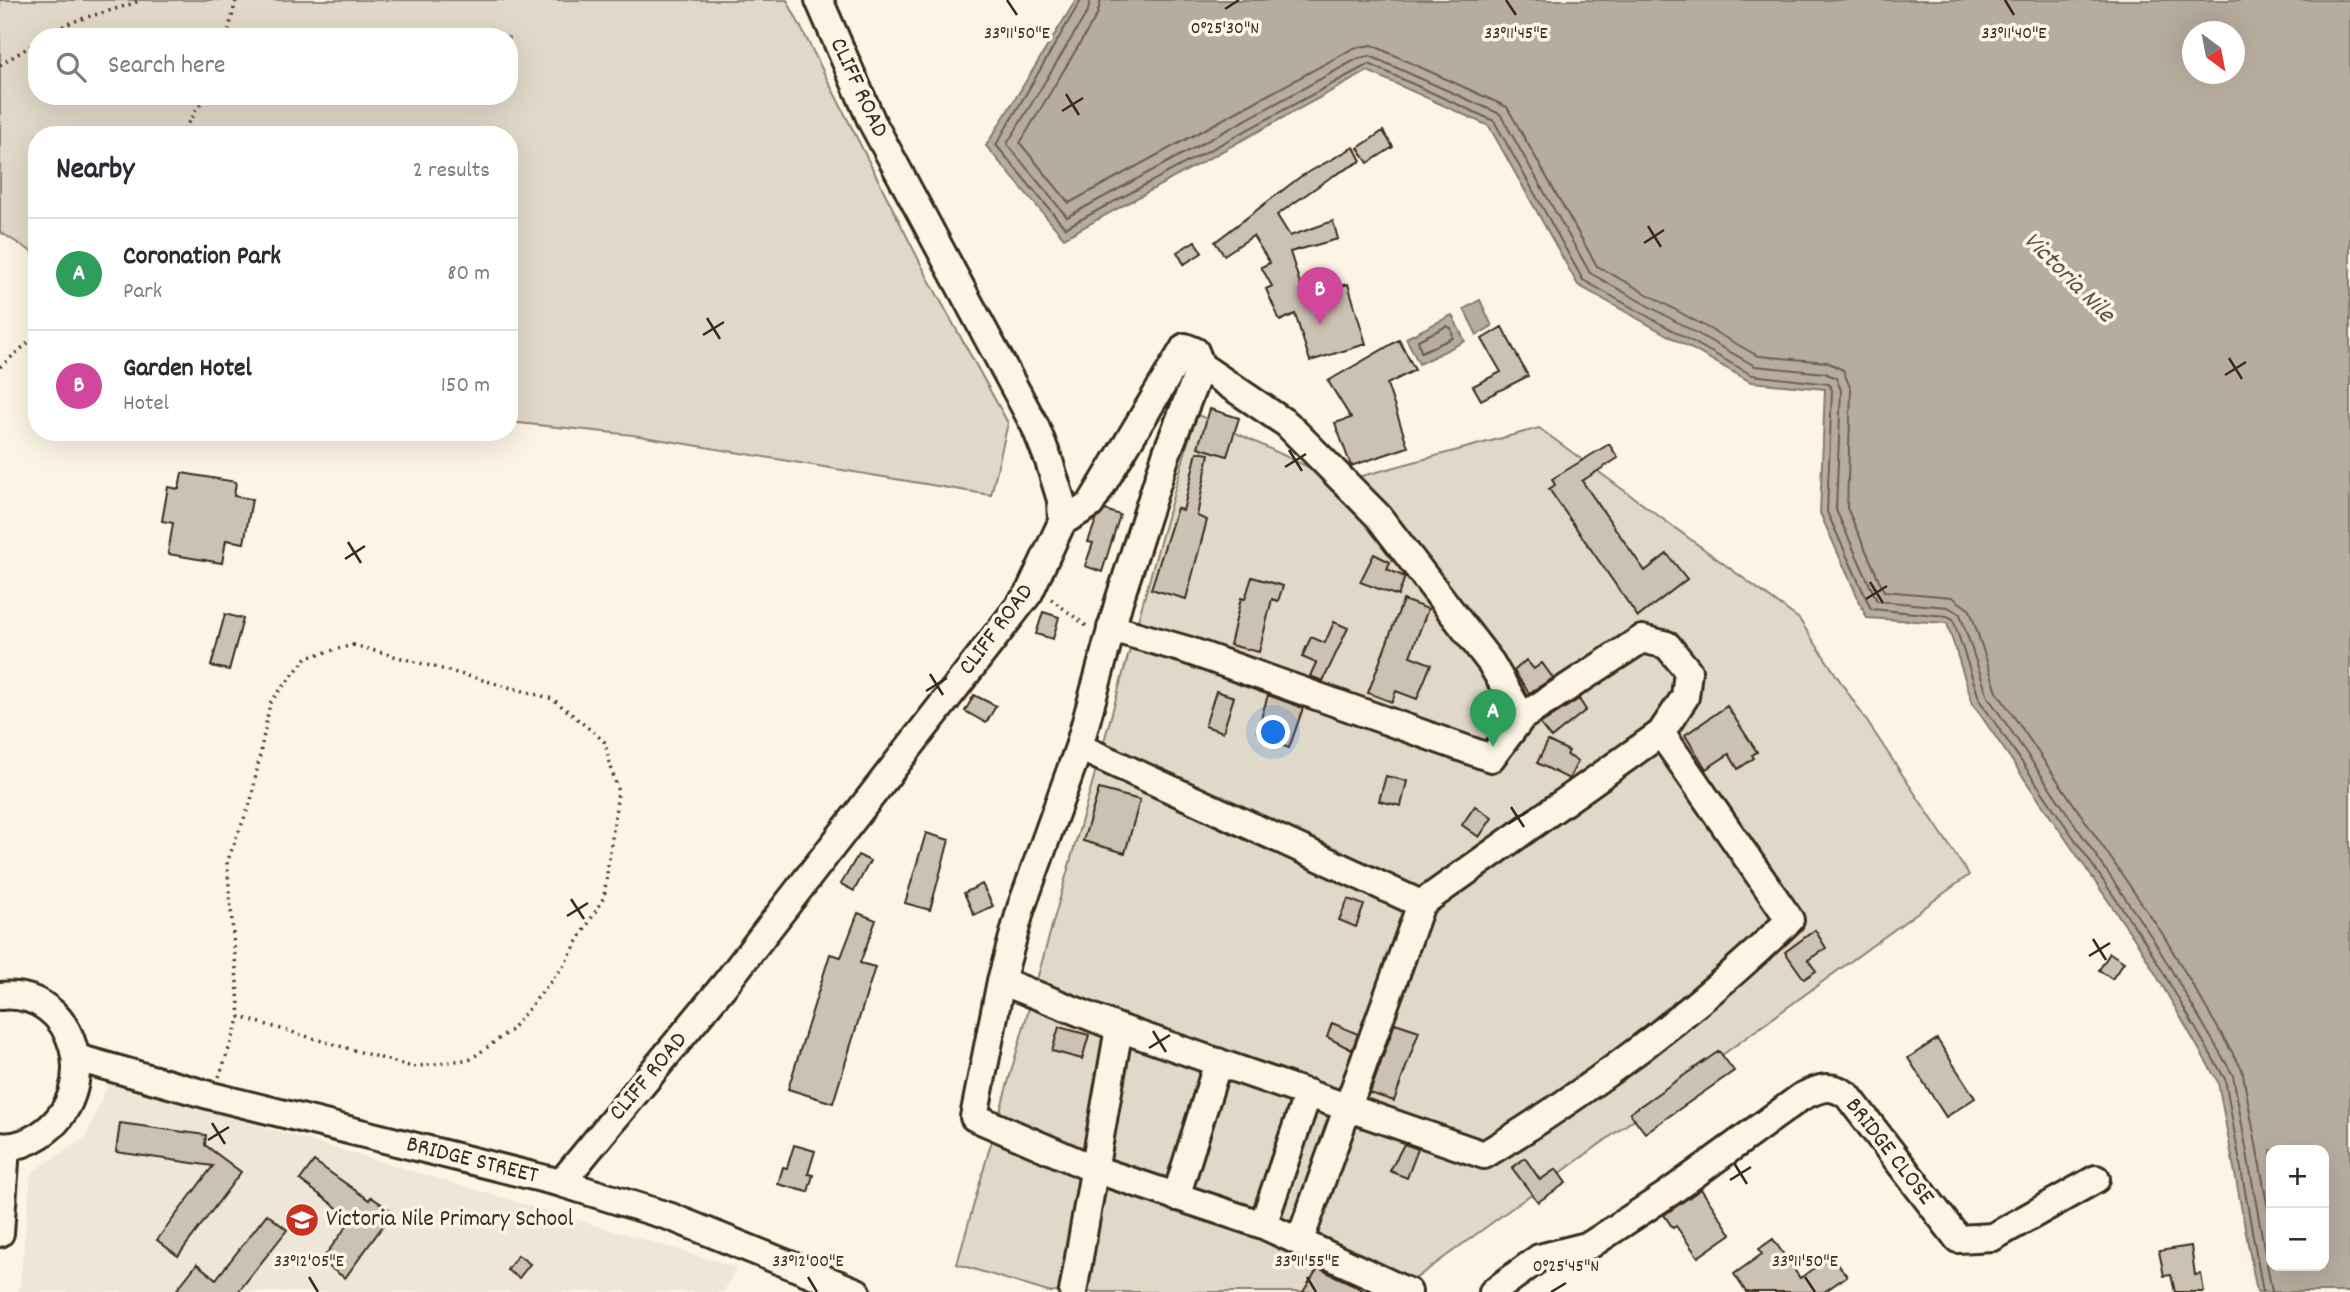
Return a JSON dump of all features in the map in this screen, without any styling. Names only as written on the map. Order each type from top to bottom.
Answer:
[{"type":"street","name":"CLIFF ROAD","points":[[561,1184],[726,983],[1033,585],[1062,522],[1059,492],[1035,426],[872,122],[819,0]]},
{"type":"street","points":[[1062,522],[1090,505],[1185,347],[1195,351],[1201,366],[1287,424],[1378,516],[1491,663],[1522,717]]},
{"type":"street","points":[[1201,366],[1167,452],[1110,635],[1079,747],[1021,908],[1001,981],[974,1117],[1094,1169],[1263,1225],[1408,1292]]},
{"type":"street","points":[[1110,635],[1187,650],[1491,758],[1522,717],[1642,639],[1667,645],[1688,671],[1685,697],[1661,733],[1421,904],[1300,1240]]},
{"type":"street","points":[[1001,981],[1119,1028],[1484,1155],[1549,1117],[1740,969],[1790,920],[1661,733]]},
{"type":"street","points":[[1079,747],[1421,904]]},
{"type":"street","points":[[0,996],[11,995],[34,1002],[55,1015],[69,1035],[77,1058],[77,1083],[69,1106],[53,1126],[31,1141],[3,1146],[0,1233]]},
{"type":"street","points":[[1073,1292],[1119,1028]]},
{"type":"street","name":"BRIDGE STREET","points":[[77,1058],[212,1096],[561,1184],[671,1217],[857,1292]]},
{"type":"street","points":[[1176,1197],[1217,1062]]},
{"type":"street","name":"BRIDGE CLOSE","points":[[1493,1292],[1539,1258],[1590,1245],[1669,1193],[1801,1097],[1822,1088],[1833,1087],[1848,1096],[1958,1239],[1993,1237],[2095,1179]]},
{"type":"street","points":[[1263,1225],[1308,1093]]},
{"type":"path","points":[[57,28],[95,13],[141,0]]},
{"type":"path","points":[[229,28],[236,0]]},
{"type":"path","points":[[0,65],[28,47]]},
{"type":"path","points":[[186,126],[200,105]]},
{"type":"path","points":[[0,367],[28,343]]},
{"type":"path","points":[[1033,585],[1110,635]]},
{"type":"path","points":[[212,1096],[240,1017],[228,862],[251,801],[270,703],[307,657],[353,645],[553,699],[604,741],[618,792],[604,897],[562,968],[511,1030],[471,1059],[412,1067],[240,1017]]},
{"type":"shaded area","points":[[0,0],[787,0],[928,278],[1008,423],[991,495],[633,435],[518,423],[518,126],[28,126],[28,249],[0,232]]},
{"type":"shaded area","points":[[1196,414],[1340,482],[1539,428],[1799,619],[1969,875],[1397,1292],[1048,1292],[957,1264]]},
{"type":"shaded area","name":"Victoria Nile Primary School","points":[[109,1081],[736,1267],[724,1292],[19,1292],[31,1173],[86,1137]]},
{"type":"water","name":"Victoria Nile","points":[[1076,0],[2350,0],[2350,1292],[2257,1292],[2218,1082],[2140,947],[1973,704],[1947,623],[1867,618],[1820,513],[1825,389],[1751,382],[1578,285],[1489,126],[1368,71],[1064,238],[986,146]]},
{"type":"water","points":[[1480,300],[1492,326],[1477,335],[1464,309]]},
{"type":"water","points":[[1452,315],[1465,341],[1419,364],[1406,338]]},
{"type":"building","points":[[1383,131],[1393,147],[1368,163],[1358,148]]},
{"type":"building","points":[[1354,147],[1361,161],[1331,177],[1277,215],[1290,236],[1333,221],[1338,239],[1290,252],[1304,296],[1348,284],[1366,344],[1310,361],[1295,314],[1280,321],[1266,289],[1272,286],[1261,267],[1270,263],[1253,236],[1224,255],[1215,242],[1300,177]]},
{"type":"building","points":[[1195,241],[1202,253],[1184,264],[1177,252]]},
{"type":"building","points":[[1502,327],[1528,376],[1481,400],[1473,386],[1501,372],[1482,339]]},
{"type":"building","points":[[1399,340],[1415,370],[1387,384],[1408,447],[1351,466],[1335,423],[1351,418],[1328,381]]},
{"type":"building","points":[[1210,409],[1239,418],[1227,456],[1198,447]]},
{"type":"building","points":[[1609,444],[1618,458],[1582,481],[1645,571],[1667,554],[1687,579],[1638,617],[1549,489],[1555,485],[1552,479]]},
{"type":"building","points":[[1197,452],[1209,454],[1197,516],[1207,520],[1186,599],[1151,589],[1177,508],[1183,511]]},
{"type":"building","points":[[182,473],[236,482],[234,496],[252,499],[244,543],[226,540],[222,563],[168,554],[173,523],[162,521],[168,487],[179,489]]},
{"type":"building","points":[[1105,510],[1120,515],[1102,572],[1085,566],[1093,543],[1088,542],[1096,520]]},
{"type":"building","points":[[1374,554],[1390,562],[1387,569],[1405,577],[1398,596],[1360,582]]},
{"type":"building","points":[[1252,577],[1283,586],[1278,601],[1272,599],[1259,652],[1230,645],[1241,598],[1245,599]]},
{"type":"building","points":[[1403,600],[1428,609],[1410,656],[1431,664],[1417,699],[1396,691],[1392,702],[1368,693]]},
{"type":"building","points":[[1043,612],[1059,617],[1053,639],[1036,634]]},
{"type":"building","points":[[225,614],[243,619],[229,670],[211,666]]},
{"type":"building","points":[[1334,622],[1348,628],[1323,681],[1310,676],[1316,663],[1302,657],[1311,637],[1325,643]]},
{"type":"building","points":[[1526,660],[1534,669],[1542,663],[1553,678],[1529,693],[1514,671]]},
{"type":"building","points":[[1216,691],[1234,697],[1223,732],[1205,726]]},
{"type":"building","points":[[974,695],[996,706],[986,723],[965,711]]},
{"type":"building","points":[[1268,695],[1303,708],[1289,748],[1275,743],[1277,737],[1257,732]]},
{"type":"building","points":[[1579,699],[1586,710],[1551,738],[1540,724]]},
{"type":"building","points":[[1727,706],[1757,752],[1752,755],[1754,758],[1738,769],[1729,754],[1706,769],[1685,735]]},
{"type":"building","points":[[1548,741],[1569,751],[1567,755],[1578,761],[1569,779],[1537,763]]},
{"type":"building","points":[[1386,776],[1407,781],[1401,806],[1379,801]]},
{"type":"building","points":[[1099,789],[1140,800],[1125,853],[1083,841]]},
{"type":"building","points":[[1475,806],[1492,818],[1479,837],[1462,825]]},
{"type":"building","points":[[926,833],[949,840],[930,910],[905,903]]},
{"type":"building","points":[[858,855],[870,861],[854,891],[841,884]]},
{"type":"building","points":[[982,884],[993,906],[974,915],[964,893]]},
{"type":"building","points":[[1348,899],[1364,905],[1356,927],[1339,920]]},
{"type":"building","points":[[858,913],[876,920],[860,963],[875,967],[833,1103],[788,1089],[830,954],[841,957]]},
{"type":"building","points":[[1815,930],[1826,948],[1808,960],[1816,971],[1804,979],[1785,952]]},
{"type":"building","points":[[2110,953],[2124,962],[2112,979],[2099,970]]},
{"type":"building","points":[[1332,1023],[1358,1034],[1352,1050],[1327,1037]]},
{"type":"building","points":[[1395,1023],[1419,1031],[1394,1101],[1370,1093]]},
{"type":"building","points":[[1059,1027],[1089,1035],[1082,1059],[1052,1051]]},
{"type":"building","points":[[1937,1039],[1975,1098],[1946,1117],[1908,1058]]},
{"type":"building","points":[[1719,1051],[1734,1071],[1645,1133],[1630,1113]]},
{"type":"building","points":[[120,1123],[206,1135],[205,1145],[241,1172],[178,1256],[157,1240],[213,1166],[116,1152]]},
{"type":"building","points":[[1404,1144],[1418,1149],[1407,1178],[1390,1171]]},
{"type":"building","points":[[794,1145],[815,1151],[808,1174],[813,1175],[808,1192],[778,1184],[783,1167],[787,1168]]},
{"type":"building","points":[[1525,1158],[1540,1180],[1556,1169],[1566,1183],[1538,1202],[1512,1168]]},
{"type":"building","points":[[314,1161],[369,1200],[371,1197],[393,1212],[345,1278],[321,1261],[352,1219],[300,1180]]},
{"type":"building","points":[[1701,1189],[1731,1234],[1698,1257],[1676,1226],[1673,1228],[1664,1215]]},
{"type":"building","points":[[267,1214],[287,1230],[238,1292],[175,1292],[197,1264],[216,1279]]},
{"type":"building","points":[[1773,1239],[1800,1278],[1832,1256],[1847,1276],[1824,1292],[1746,1292],[1734,1274],[1762,1254],[1759,1249]]},
{"type":"building","points":[[2191,1246],[2195,1275],[2201,1274],[2204,1292],[2175,1292],[2171,1275],[2164,1276],[2159,1251]]},
{"type":"building","points":[[518,1255],[530,1264],[519,1278],[507,1270]]},
{"type":"building","points":[[1318,1268],[1350,1283],[1365,1292],[1303,1292]]},
{"type":"place","name":"Garden Hotel","points":[[1320,325]]},
{"type":"place","name":"Coronation Park","points":[[1493,747]]},
{"type":"place","name":"Victoria Nile Primary School","points":[[302,1220]]}]
